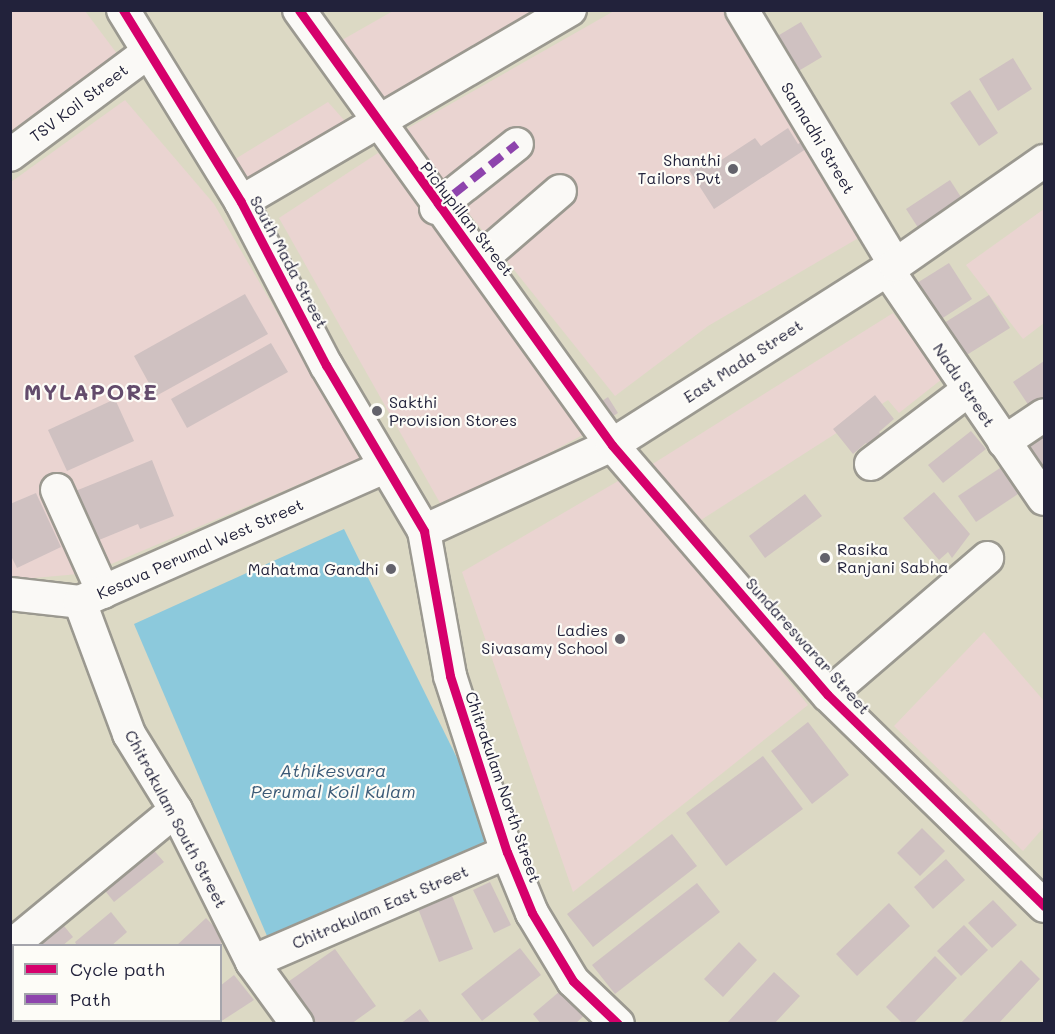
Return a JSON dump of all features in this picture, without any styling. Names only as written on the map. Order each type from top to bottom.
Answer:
[{"type":"street","name":"South Mada Street","points":[[123,10],[241,202],[385,467],[424,531]]},
{"type":"street","name":"Pichupillan Street","points":[[299,10],[436,208],[481,259],[612,445]]},
{"type":"street","points":[[241,202],[570,10]]},
{"type":"street","name":"Sannadhi Street","points":[[742,10],[891,267]]},
{"type":"street","name":"TSV Koil Street","points":[[10,155],[148,52]]},
{"type":"street","points":[[436,208],[517,144]]},
{"type":"street","name":"East Mada Street","points":[[424,531],[612,445],[891,267],[1044,161]]},
{"type":"street","points":[[481,259],[560,191]]},
{"type":"street","name":"Nadu Street","points":[[891,267],[967,391],[1044,499]]},
{"type":"street","points":[[871,464],[967,391]]},
{"type":"street","points":[[1004,442],[1044,415]]},
{"type":"street","name":"Sundareswarar Street","points":[[612,445],[828,695],[1044,906]]},
{"type":"street","name":"Kesava Perumal West Street","points":[[10,594],[92,597],[385,467]]},
{"type":"street","name":"Chitrakulam South Street","points":[[57,490],[92,597],[129,734],[176,810],[252,962],[297,1023]]},
{"type":"street","name":"Chitrakulam North Street","points":[[424,531],[450,676],[507,852],[532,914],[573,981],[618,1023]]},
{"type":"street","points":[[828,695],[987,558]]},
{"type":"street","points":[[16,940],[176,810]]},
{"type":"street","name":"Chitrakulam East Street","points":[[252,962],[507,852]]},
{"type":"shaded area","points":[[561,10],[382,111],[342,40],[393,11]]},
{"type":"shaded area","points":[[11,11],[85,11],[124,63],[11,143]]},
{"type":"shaded area","points":[[614,11],[737,11],[867,233],[708,326],[615,396],[403,131]]},
{"type":"shaded area","points":[[125,100],[214,204],[361,458],[90,573],[11,580],[11,182]]},
{"type":"shaded area","points":[[328,102],[351,128],[255,188],[232,161]]},
{"type":"shaded area","points":[[378,153],[590,431],[444,510],[279,218]]},
{"type":"shaded area","points":[[1044,209],[1044,323],[1023,339],[966,265]]},
{"type":"shaded area","points":[[893,313],[942,379],[899,413],[888,400],[701,520],[651,465]]},
{"type":"shaded area","name":"Ladies Sivasamy School","points":[[625,477],[808,705],[573,892],[462,572]]},
{"type":"shaded area","points":[[984,632],[1044,701],[1044,827],[1023,851],[894,726]]},
{"type":"water","name":"Athikesvara Perumal Koil Kulam","points":[[344,529],[501,847],[270,943],[134,624]]},
{"type":"building","points":[[801,22],[822,57],[785,79],[764,44]]},
{"type":"building","points":[[1013,58],[1032,89],[998,111],[979,79]]},
{"type":"building","points":[[970,90],[998,133],[979,146],[950,103]]},
{"type":"building","name":"Shanthi Tailors Pvt","points":[[788,128],[798,144],[804,140],[809,147],[714,209],[689,170],[703,161],[709,168],[755,138],[761,146]]},
{"type":"building","points":[[950,180],[970,211],[926,240],[906,209]]},
{"type":"building","points":[[949,263],[972,299],[932,325],[909,288]]},
{"type":"building","points":[[245,294],[268,334],[156,396],[134,356]]},
{"type":"building","points":[[989,295],[1010,328],[957,361],[936,328]]},
{"type":"building","points":[[271,343],[288,372],[187,428],[171,399]]},
{"type":"building","points":[[1044,361],[1044,400],[1031,409],[1013,382]]},
{"type":"building","points":[[875,395],[894,419],[879,432],[888,443],[875,454],[866,443],[853,454],[833,429]]},
{"type":"building","points":[[608,397],[618,413],[604,422],[593,407]]},
{"type":"building","points":[[115,399],[134,441],[67,471],[48,430]]},
{"type":"building","points":[[971,431],[986,449],[943,483],[928,465]]},
{"type":"building","points":[[1044,436],[1044,471],[1039,475],[1023,452]]},
{"type":"building","points":[[152,460],[174,516],[140,529],[138,524],[99,540],[97,534],[81,540],[73,492]]},
{"type":"building","points":[[1000,468],[1018,494],[976,522],[958,496]]},
{"type":"building","points":[[934,492],[970,534],[952,558],[948,552],[939,560],[903,518]]},
{"type":"building","points":[[36,493],[61,547],[17,568],[10,554],[10,504]]},
{"type":"building","points":[[805,494],[822,516],[765,558],[749,536]]},
{"type":"building","points":[[808,722],[849,775],[812,804],[771,751]]},
{"type":"building","points":[[763,756],[803,809],[726,866],[686,813]]},
{"type":"building","points":[[922,828],[945,851],[920,876],[897,853]]},
{"type":"building","points":[[672,834],[697,866],[593,947],[567,914]]},
{"type":"building","points":[[151,847],[164,862],[114,902],[102,887]]},
{"type":"building","points":[[946,859],[965,880],[933,909],[914,887]]},
{"type":"building","points":[[490,882],[511,925],[494,933],[473,890]]},
{"type":"building","points":[[697,883],[720,912],[615,994],[592,965]]},
{"type":"building","points":[[451,893],[473,949],[439,962],[417,906]]},
{"type":"building","points":[[993,900],[1017,925],[992,948],[968,923]]},
{"type":"building","points":[[889,903],[910,926],[857,976],[836,954]]},
{"type":"building","points":[[111,912],[127,932],[113,944],[76,944],[75,942]]},
{"type":"building","points":[[206,918],[226,939],[220,944],[178,944]]},
{"type":"building","points":[[60,921],[73,937],[64,944],[31,944]]},
{"type":"building","points":[[964,925],[988,950],[961,976],[937,951]]},
{"type":"building","points":[[739,942],[757,960],[723,997],[704,979]]},
{"type":"building","points":[[520,948],[541,975],[482,1021],[461,994]]},
{"type":"building","points":[[335,949],[376,1006],[351,1024],[313,1024],[285,984]]},
{"type":"building","points":[[935,956],[957,978],[913,1024],[903,1024],[886,1007]]},
{"type":"building","points":[[1021,960],[1040,979],[998,1024],[960,1024]]},
{"type":"building","points":[[10,961],[12,1022],[54,1022],[53,1024],[10,1024]]},
{"type":"building","points":[[774,972],[800,996],[774,1024],[726,1024]]},
{"type":"building","points":[[234,975],[254,1000],[222,1021],[222,984]]},
{"type":"building","points":[[566,986],[588,1012],[575,1024],[541,1024],[533,1014]]},
{"type":"building","points":[[420,1009],[431,1024],[400,1024]]},
{"type":"marked path","points":[[436,208],[517,144]]},
{"type":"cycle path","points":[[123,10],[241,202],[326,365],[424,531],[450,676],[507,852],[532,913],[573,981],[618,1024]]},
{"type":"cycle path","points":[[299,10],[612,445],[828,695],[1044,906]]},
{"type":"place","name":"Shanthi Tailors Pvt","points":[[733,169]]},
{"type":"place","name":"Sakthi Provision Stores","points":[[377,411]]},
{"type":"place","name":"Rasika Ranjani Sabha","points":[[825,558]]},
{"type":"place","name":"Mahatma Gandhi","points":[[391,569]]},
{"type":"place","name":"Ladies Sivasamy School","points":[[620,639]]},
{"type":"district","name":"MYLAPORE","points":[[91,392]]}]
